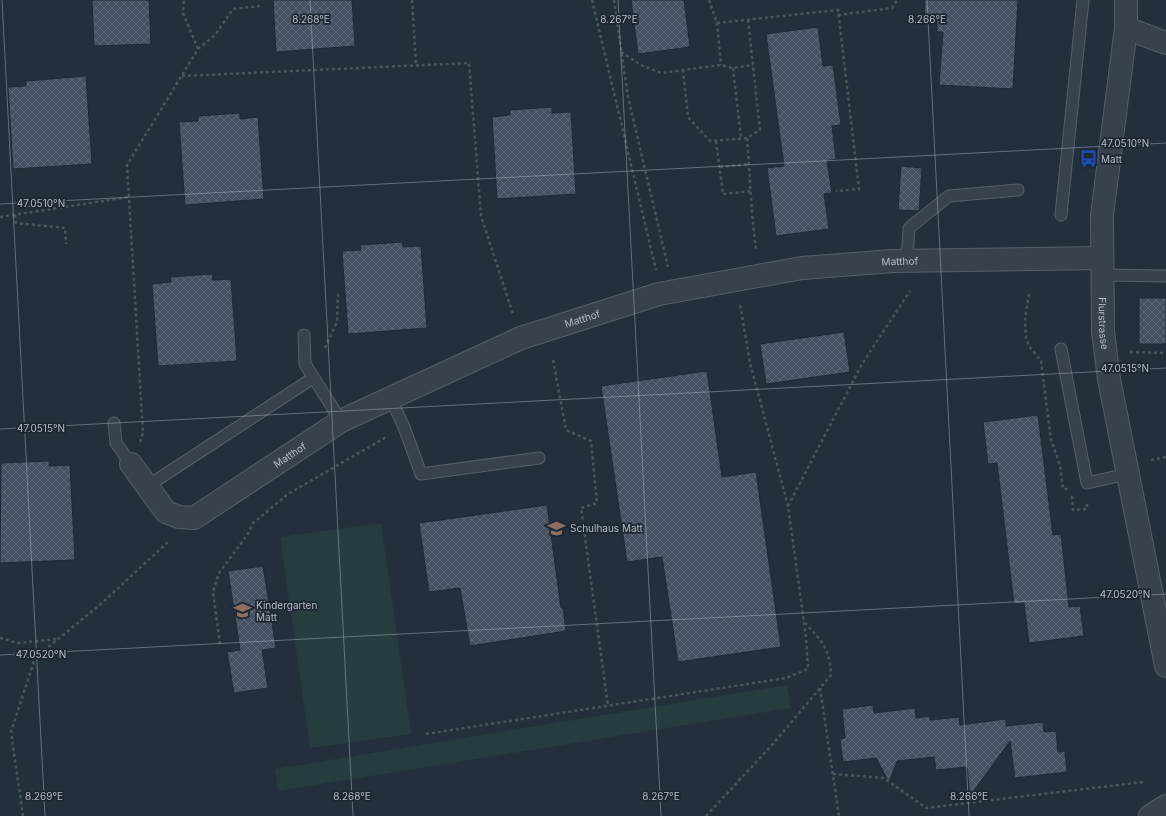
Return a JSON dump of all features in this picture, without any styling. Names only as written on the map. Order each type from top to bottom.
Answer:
[{"type":"street","name":"Flurstrasse","points":[[1126,0],[1126,28],[1102,215],[1103,331],[1109,379],[1166,666]]},
{"type":"street","points":[[1126,28],[1166,43]]},
{"type":"street","name":"Matthof","points":[[194,518],[341,421],[521,338],[659,294],[802,268],[907,260],[1102,266]]},
{"type":"street","points":[[131,464],[146,487],[166,512],[179,517],[194,518]]},
{"type":"street","points":[[1150,816],[1166,806]]},
{"type":"lane","points":[[1061,216],[1083,0]]},
{"type":"lane","points":[[907,260],[909,228],[949,196],[1018,190]]},
{"type":"lane","points":[[1102,266],[1166,276]]},
{"type":"lane","points":[[304,335],[305,364],[341,421]]},
{"type":"lane","points":[[1061,348],[1087,482],[1127,474]]},
{"type":"lane","points":[[146,487],[313,378]]},
{"type":"lane","points":[[391,398],[404,427],[421,474],[539,458]]},
{"type":"lane","points":[[114,422],[116,443],[131,464]]},
{"type":"path","points":[[184,0],[183,13],[198,49]]},
{"type":"path","points":[[412,0],[416,65]]},
{"type":"path","points":[[592,0],[656,271]]},
{"type":"path","points":[[614,0],[628,97],[669,268]]},
{"type":"path","points":[[709,0],[717,23],[721,65]]},
{"type":"path","points":[[838,15],[892,8],[897,0]]},
{"type":"path","points":[[131,464],[143,433],[127,165],[198,49],[215,35],[233,9],[260,6]]},
{"type":"path","points":[[717,23],[838,10],[859,189],[836,191]]},
{"type":"path","points":[[683,70],[688,117],[710,141],[747,138],[760,130],[748,20]]},
{"type":"path","points":[[621,51],[641,65],[661,73],[721,65],[733,68],[753,65]]},
{"type":"path","points":[[182,76],[469,63],[481,216],[514,315]]},
{"type":"path","points":[[733,68],[741,138]]},
{"type":"path","points":[[747,138],[751,208],[756,251]]},
{"type":"path","points":[[716,141],[724,194],[751,191]]},
{"type":"path","points":[[720,168],[749,164]]},
{"type":"path","points":[[0,217],[129,197]]},
{"type":"path","points":[[15,215],[16,223],[65,228],[66,244]]},
{"type":"path","points":[[426,734],[786,678],[808,668],[804,623],[788,506],[750,363],[735,280]]},
{"type":"path","points":[[788,506],[862,364],[910,291]]},
{"type":"path","points":[[324,352],[337,322],[338,293]]},
{"type":"path","points":[[1029,294],[1025,319],[1026,338],[1029,346],[1041,361],[1051,440],[1060,465],[1063,489],[1071,489],[1073,508]]},
{"type":"path","points":[[1125,352],[1166,352]]},
{"type":"path","points":[[553,360],[566,430],[591,441],[597,503],[581,508],[608,706]]},
{"type":"path","points":[[220,644],[214,592],[216,582],[219,573],[248,534],[253,523],[288,494],[404,427]]},
{"type":"path","points":[[1158,459],[1166,457]]},
{"type":"path","points":[[23,816],[11,732],[35,658],[102,603],[194,518]]},
{"type":"path","points":[[706,816],[773,744],[831,675],[831,664],[823,642],[804,623]]},
{"type":"path","points":[[0,638],[18,643],[58,639]]},
{"type":"path","points":[[820,687],[839,816]]},
{"type":"path","points":[[833,774],[884,778],[926,808],[1143,782]]},
{"type":"green space","points":[[381,523],[411,734],[310,748],[280,537]]},
{"type":"green space","points":[[787,685],[791,708],[278,791],[275,769]]},
{"type":"building","points":[[92,0],[149,0],[151,44],[94,46]]},
{"type":"building","points":[[273,0],[352,0],[355,46],[276,52]]},
{"type":"building","points":[[631,0],[684,0],[690,47],[638,54]]},
{"type":"building","points":[[925,0],[1018,0],[1013,89],[939,85],[943,32],[937,32],[937,21],[924,20]]},
{"type":"building","points":[[818,27],[823,66],[833,65],[841,125],[832,126],[836,159],[827,161],[832,193],[824,194],[829,229],[776,236],[767,168],[784,166],[766,34]]},
{"type":"building","points":[[86,76],[92,164],[13,169],[8,87],[26,86],[26,81]]},
{"type":"building","points":[[552,107],[552,113],[571,112],[576,194],[497,199],[492,117],[510,115],[510,110]]},
{"type":"building","points":[[240,113],[240,119],[258,117],[264,199],[185,205],[179,122],[198,121],[198,116]]},
{"type":"building","points":[[901,166],[922,168],[919,211],[898,210]]},
{"type":"building","points":[[402,242],[403,247],[421,246],[427,328],[348,334],[342,251],[361,250],[360,245]]},
{"type":"building","points":[[212,274],[213,280],[231,279],[237,361],[158,366],[152,284],[171,282],[170,277]]},
{"type":"building","points":[[1139,298],[1166,298],[1166,344],[1139,344]]},
{"type":"building","points":[[844,332],[850,372],[766,384],[760,344]]},
{"type":"building","points":[[707,371],[722,477],[756,472],[781,647],[678,662],[662,557],[627,562],[601,386]]},
{"type":"building","points":[[1038,415],[1053,535],[1061,534],[1069,607],[1080,606],[1084,636],[1029,643],[1024,603],[1014,604],[997,463],[988,464],[983,422]]},
{"type":"building","points":[[49,461],[49,466],[70,465],[75,560],[0,563],[1,463]]},
{"type":"building","points":[[547,505],[561,608],[563,608],[566,631],[470,646],[460,588],[429,592],[419,523]]},
{"type":"building","points":[[263,566],[276,648],[262,650],[268,688],[234,693],[227,652],[240,650],[228,571]]},
{"type":"building","points":[[873,705],[874,713],[915,708],[916,718],[930,716],[930,720],[959,717],[960,725],[1006,719],[1006,726],[1043,722],[1044,732],[1056,731],[1058,752],[1065,751],[1067,772],[1015,778],[1010,741],[970,796],[967,767],[936,770],[934,757],[897,761],[889,782],[876,758],[843,762],[840,739],[845,738],[842,709]]},
{"type":"place","name":"Matt","points":[[1088,159]]},
{"type":"place","name":"Schulhaus Matt","points":[[557,528]]},
{"type":"place","name":"Kindergarten Matt","points":[[243,611]]}]
